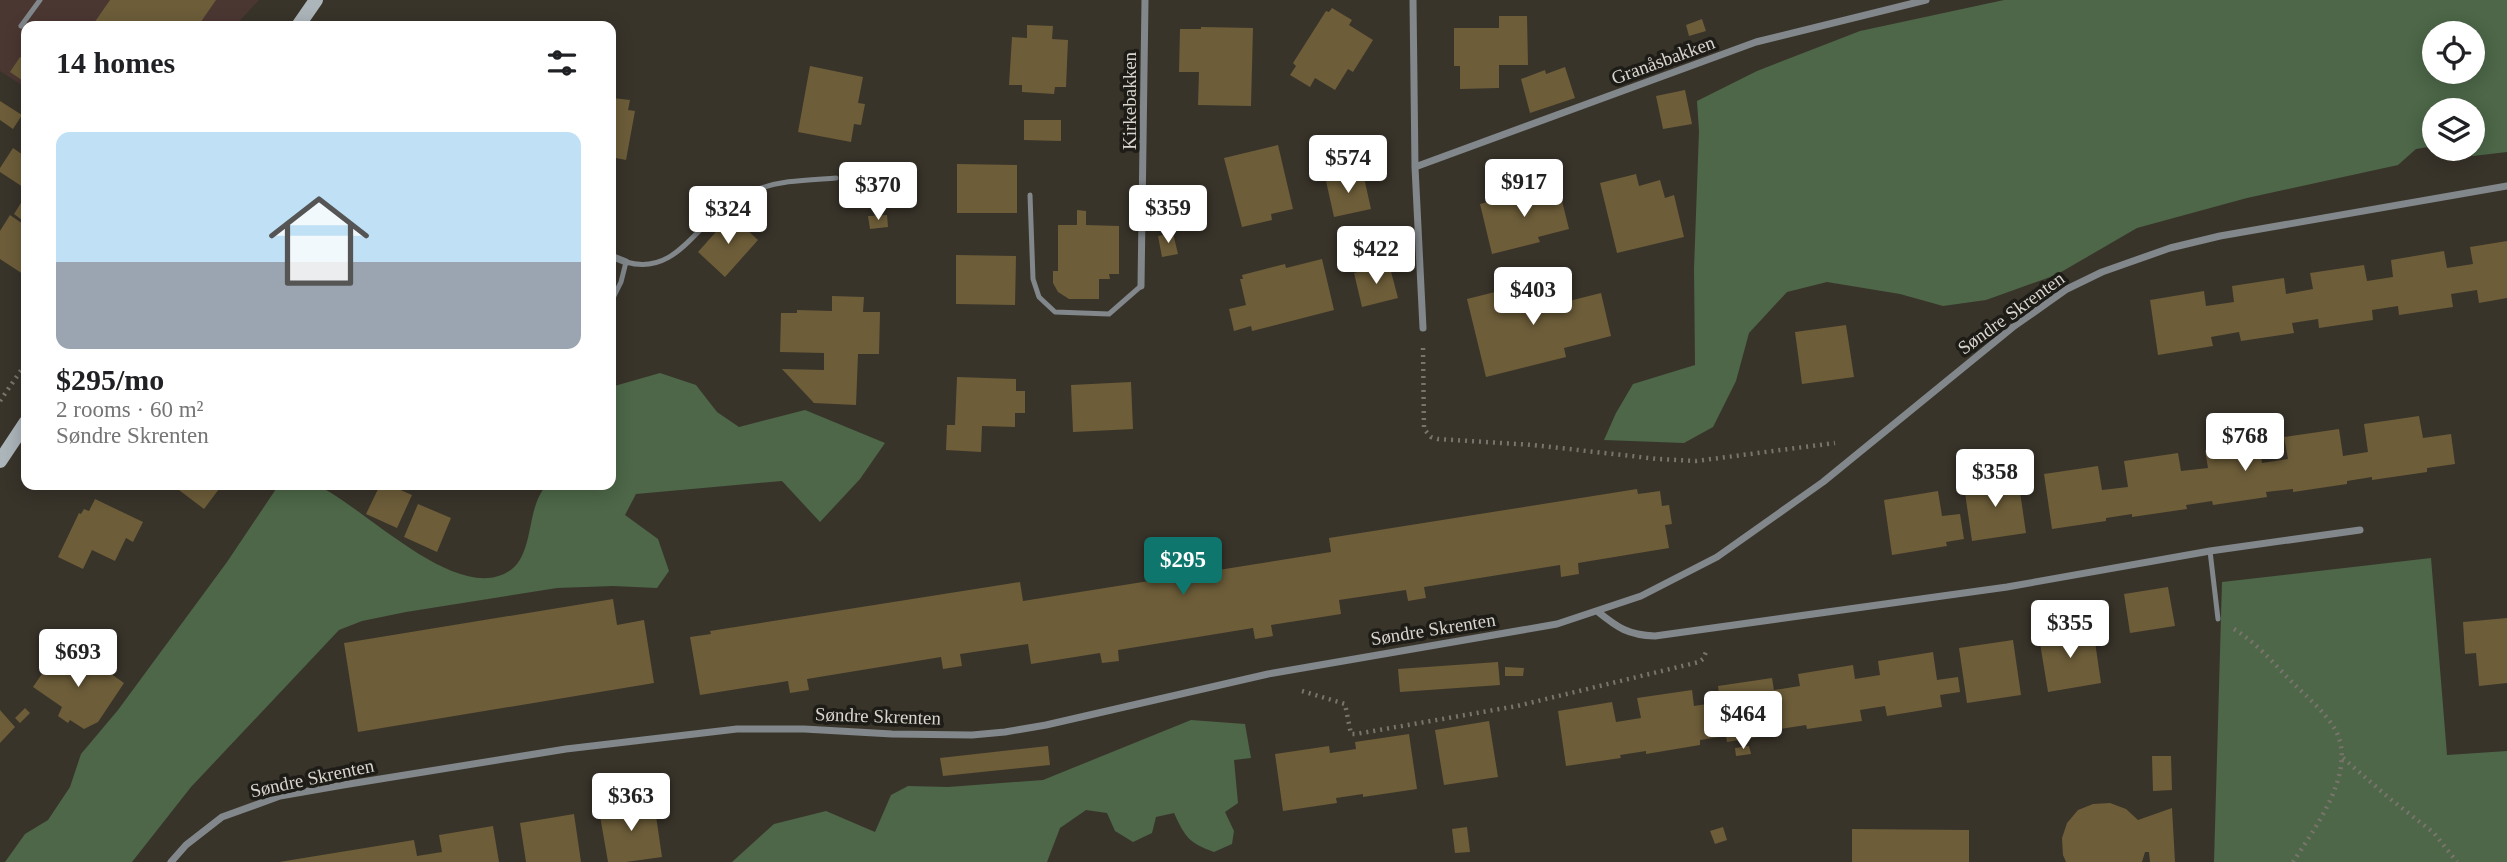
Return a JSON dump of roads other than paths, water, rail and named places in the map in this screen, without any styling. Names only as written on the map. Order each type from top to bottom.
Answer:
[{"type":"main road","points":[[301,21],[316,0]]},
{"type":"main road","points":[[0,461],[21,430]]},
{"type":"street","name":"Kirkebakken","points":[[1141,286],[1145,0]]},
{"type":"street","points":[[1413,0],[1415,167],[1423,328]]},
{"type":"street","name":"Granåsbakken","points":[[1415,167],[1756,42],[1926,0]]},
{"type":"street","name":"Søndre Skrenten","points":[[171,862],[186,845],[222,817],[281,796],[343,785],[566,749],[737,729],[932,735],[1005,732],[1268,674],[1408,648],[1521,632],[1597,611],[1657,589],[1717,557],[1823,482],[2013,327],[2067,289],[2102,272],[2170,248],[2220,236],[2507,186]]},
{"type":"street","points":[[616,258],[626,262]]},
{"type":"street","points":[[1597,611],[1616,627],[1634,635],[1655,636],[2007,587],[2210,551],[2360,530]]},
{"type":"lane","points":[[25,21],[40,0]]},
{"type":"lane","points":[[616,292],[626,262],[647,265],[667,259],[682,249],[729,204],[757,190],[786,182],[836,178]]},
{"type":"lane","points":[[1030,195],[1033,278],[1039,297],[1055,312],[1109,314],[1141,286]]},
{"type":"lane","points":[[2210,551],[2218,619]]}]
